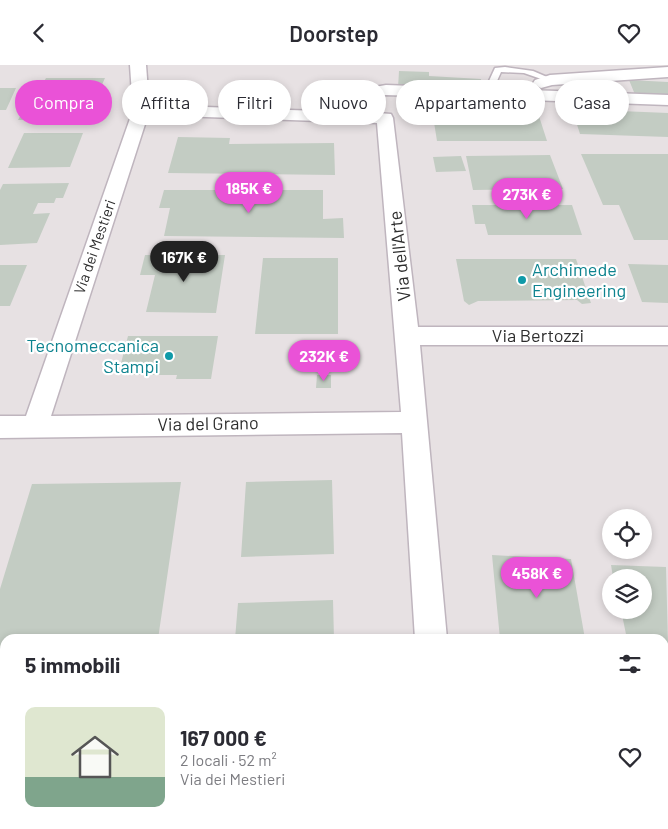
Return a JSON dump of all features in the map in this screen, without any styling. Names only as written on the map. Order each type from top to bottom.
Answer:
[{"type":"street","name":"Via dei Mestieri","points":[[138,65],[139,80]]},
{"type":"street","points":[[545,82],[668,72]]},
{"type":"street","points":[[545,95],[668,100]]},
{"type":"street","name":"Via dell'Arte","points":[[208,112],[301,115]]},
{"type":"street","name":"Via dei Mestieri","points":[[35,426],[136,125]]},
{"type":"street","name":"Via dell'Arte","points":[[386,125],[408,336],[431,634]]},
{"type":"street","name":"Via Bertozzi","points":[[408,336],[667,338]]},
{"type":"street","name":"Via del Grano","points":[[0,427],[415,422]]},
{"type":"lane","points":[[494,80],[498,71],[520,70],[536,73],[550,80]]},
{"type":"shaded area","points":[[0,65],[668,65],[668,634],[0,634]]},
{"type":"building","points":[[399,71],[429,72],[429,76],[481,80],[398,80]]},
{"type":"building","points":[[46,78],[105,78],[104,80],[45,80]]},
{"type":"building","points":[[629,80],[668,82],[668,99],[636,97]]},
{"type":"building","points":[[0,88],[15,88],[6,110],[0,110]]},
{"type":"building","points":[[629,111],[668,113],[668,137],[580,134],[577,125],[629,125]]},
{"type":"building","points":[[434,125],[542,125],[547,141],[437,141]]},
{"type":"building","points":[[24,133],[83,133],[70,167],[8,168]]},
{"type":"building","points":[[178,137],[230,138],[229,144],[334,143],[335,175],[168,173]]},
{"type":"building","points":[[581,154],[668,154],[668,240],[634,240],[619,205],[603,205]]},
{"type":"building","points":[[550,155],[563,189],[473,190],[466,156]]},
{"type":"building","points":[[461,156],[466,171],[436,172],[433,157]]},
{"type":"building","points":[[69,183],[63,198],[56,198],[54,203],[38,203],[33,214],[50,213],[37,243],[0,245],[0,190],[3,184]]},
{"type":"building","points":[[164,190],[323,190],[323,219],[343,218],[344,238],[164,236],[170,208],[159,208]]},
{"type":"building","points":[[472,205],[572,205],[582,235],[488,235],[485,224],[475,224]]},
{"type":"building","points":[[145,255],[225,255],[216,313],[146,312],[155,275],[140,275]]},
{"type":"building","points":[[263,258],[338,258],[338,334],[255,334]]},
{"type":"building","name":"Archimede Engineering","points":[[456,259],[576,259],[591,303],[582,304],[577,300],[478,301],[469,305],[464,301]]},
{"type":"building","points":[[628,264],[668,265],[668,303],[642,302]]},
{"type":"building","points":[[0,265],[27,265],[10,306],[0,306]]},
{"type":"building","name":"Tecnomeccanica Stampi","points":[[128,336],[218,336],[211,379],[176,379],[177,375],[118,375]]},
{"type":"building","points":[[317,375],[331,375],[331,388],[316,388]]},
{"type":"building","points":[[332,480],[334,554],[241,557],[246,482]]},
{"type":"building","points":[[181,482],[159,634],[0,634],[0,589],[32,484]]},
{"type":"building","points":[[492,555],[571,559],[584,634],[500,634]]},
{"type":"building","points":[[611,565],[666,567],[668,634],[626,634],[623,619],[652,619],[652,569],[612,569]]},
{"type":"building","points":[[333,600],[334,634],[235,634],[238,603]]},
{"type":"place","name":"Archimede Engineering","points":[[522,280]]},
{"type":"place","name":"Tecnomeccanica Stampi","points":[[169,356]]}]
